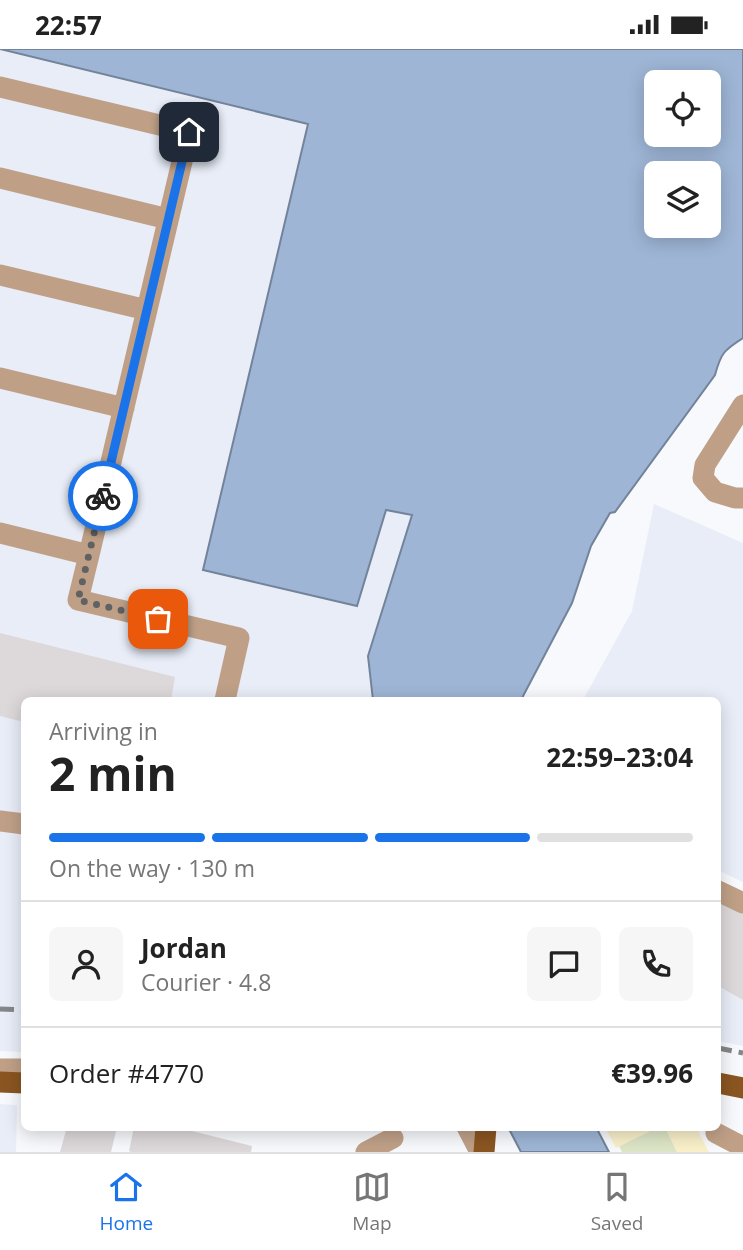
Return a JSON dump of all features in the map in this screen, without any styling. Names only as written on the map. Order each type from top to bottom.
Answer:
[{"type":"main road","points":[[0,1082],[21,1083]]},
{"type":"main road","points":[[721,1084],[743,1088]]},
{"type":"main road","points":[[482,1152],[485,1131]]},
{"type":"street","points":[[0,87],[189,132],[78,600],[239,638],[226,697]]},
{"type":"street","points":[[0,178],[168,219]]},
{"type":"street","points":[[0,275],[147,310]]},
{"type":"street","points":[[0,378],[124,408]]},
{"type":"street","points":[[743,405],[705,464],[704,478],[715,492],[743,498]]},
{"type":"street","points":[[0,533],[89,555]]},
{"type":"street","points":[[0,821],[21,824]]},
{"type":"street","points":[[721,892],[743,903]]},
{"type":"street","points":[[0,1069],[21,1069]]},
{"type":"street","points":[[469,1131],[482,1152]]},
{"type":"street","points":[[716,1133],[743,1147]]},
{"type":"street","points":[[366,1152],[393,1138]]},
{"type":"shaded area","points":[[0,50],[308,124],[203,570],[386,510],[413,515],[368,656],[373,697],[21,697],[21,1052],[0,1051]]},
{"type":"shaded area","points":[[654,504],[743,543],[743,882],[721,871],[721,697],[585,697],[632,611]]},
{"type":"shaded area","points":[[721,988],[743,1000],[743,1046],[721,1042]]},
{"type":"shaded area","points":[[0,1104],[17,1105],[16,1152],[0,1152]]},
{"type":"green space","points":[[650,1131],[667,1131],[677,1152],[622,1152],[619,1146]]},
{"type":"sand","points":[[607,1131],[650,1131],[616,1148]]},
{"type":"sand","points":[[667,1131],[698,1131],[709,1152],[677,1152]]},
{"type":"water","points":[[0,49],[743,49],[743,338],[724,353],[715,375],[615,512],[610,513],[591,546],[572,603],[523,697],[373,697],[368,656],[412,515],[386,510],[357,606],[203,570],[308,124]]},
{"type":"water","points":[[510,1131],[598,1131],[609,1152],[521,1152]]},
{"type":"building","points":[[0,633],[175,677],[172,697],[21,697],[21,721],[0,716]]},
{"type":"building","points":[[721,901],[743,912],[743,1000],[721,988]]},
{"type":"building","points":[[66,1131],[116,1131],[111,1152],[60,1152]]},
{"type":"building","points":[[133,1131],[192,1131],[252,1146],[251,1152],[129,1151]]},
{"type":"railway","points":[[0,1009],[21,1010]]},
{"type":"railway","points":[[721,1049],[743,1053]]},
{"type":"way so far","points":[[103,496],[78,600],[158,619]]},
{"type":"route","points":[[103,496],[189,132]]}]
